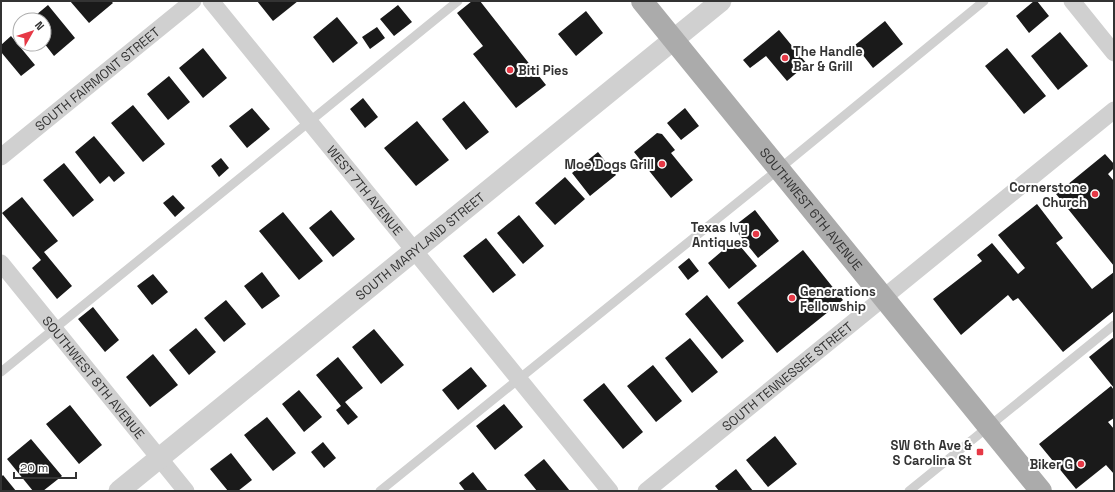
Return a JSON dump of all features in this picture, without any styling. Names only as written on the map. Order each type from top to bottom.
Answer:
[{"type":"main road","name":"SOUTHWEST 6TH AVENUE","points":[[642,1],[1041,491]]},
{"type":"street","name":"SOUTH FAIRMONT STREET","points":[[1,157],[193,1]]},
{"type":"street","name":"WEST 7TH AVENUE","points":[[211,1],[610,491]]},
{"type":"street","name":"SOUTH MARYLAND STREET","points":[[119,491],[721,1]]},
{"type":"street","points":[[1072,1],[1114,53]]},
{"type":"street","name":"SOUTH TENNESSEE STREET","points":[[646,491],[1114,110]]},
{"type":"street","name":"SOUTHWEST 8TH AVENUE","points":[[1,263],[186,491]]},
{"type":"lane","points":[[1,372],[458,1]]},
{"type":"lane","points":[[380,491],[780,169],[984,1]]},
{"type":"lane","points":[[909,491],[1114,325]]},
{"type":"building","points":[[70,1],[111,1],[113,3],[89,23]]},
{"type":"building","points":[[257,1],[298,1],[273,21]]},
{"type":"building","points":[[472,1],[480,1],[546,85],[516,108],[473,54],[483,46],[457,13]]},
{"type":"building","points":[[1034,1],[1037,1],[1049,16],[1029,33],[1016,16]]},
{"type":"building","points":[[48,5],[75,38],[54,56],[51,52],[52,12],[40,12]]},
{"type":"building","points":[[398,5],[412,22],[394,36],[380,19]]},
{"type":"building","points":[[586,11],[603,33],[576,56],[558,34]]},
{"type":"building","points":[[337,17],[358,43],[333,63],[313,37]]},
{"type":"building","points":[[885,21],[903,44],[873,68],[855,45]]},
{"type":"building","points":[[377,27],[385,38],[370,49],[362,37]]},
{"type":"building","name":"The Handle Bar & Grill","points":[[779,30],[807,64],[787,81],[766,56],[750,68],[743,60]]},
{"type":"building","points":[[1060,32],[1088,66],[1058,90],[1031,56]]},
{"type":"building","points":[[11,36],[12,52],[24,52],[35,65],[21,76],[1,52],[1,45]]},
{"type":"building","points":[[203,48],[227,78],[203,98],[179,68]]},
{"type":"building","points":[[1007,48],[1046,96],[1024,114],[985,66]]},
{"type":"building","points":[[169,76],[190,102],[168,120],[147,94]]},
{"type":"building","points":[[363,98],[378,117],[365,128],[350,109]]},
{"type":"building","points":[[464,101],[489,132],[466,150],[442,119]]},
{"type":"building","points":[[133,105],[165,144],[143,162],[111,123]]},
{"type":"building","points":[[252,108],[270,129],[247,148],[229,126]]},
{"type":"building","points":[[685,108],[699,126],[681,140],[667,123]]},
{"type":"building","points":[[417,121],[449,160],[416,186],[384,148]]},
{"type":"building","points":[[657,133],[662,134],[675,150],[671,153],[693,180],[671,198],[634,152]]},
{"type":"building","points":[[94,136],[125,173],[114,182],[109,176],[100,184],[75,152]]},
{"type":"building","points":[[598,152],[616,175],[590,196],[572,173]]},
{"type":"building","points":[[1105,154],[1114,164],[1114,168],[1108,174],[1114,181],[1114,266],[1056,194]]},
{"type":"building","points":[[221,158],[229,168],[219,177],[211,166]]},
{"type":"building","points":[[64,163],[94,200],[73,217],[43,180]]},
{"type":"building","points":[[565,177],[585,199],[555,225],[535,203]]},
{"type":"building","points":[[173,195],[185,208],[175,217],[163,203]]},
{"type":"building","points":[[22,197],[58,241],[44,252],[72,286],[57,299],[32,268],[41,260],[2,213]]},
{"type":"building","points":[[1037,204],[1063,238],[1056,243],[1092,289],[1114,272],[1114,311],[1063,352],[1018,298],[1013,301],[1008,295],[961,335],[933,299],[982,261],[977,255],[992,243],[1018,274],[1025,268],[998,235]]},
{"type":"building","points":[[331,210],[355,239],[333,257],[309,228]]},
{"type":"building","points":[[755,210],[779,241],[758,258],[733,227]]},
{"type":"building","points":[[283,212],[323,261],[299,280],[259,231]]},
{"type":"building","points":[[519,215],[544,246],[523,264],[497,233]]},
{"type":"building","points":[[486,238],[516,275],[493,293],[463,256]]},
{"type":"building","points":[[735,240],[757,266],[729,289],[708,263]]},
{"type":"building","points":[[803,250],[843,300],[777,353],[737,303]]},
{"type":"building","points":[[689,258],[699,271],[688,280],[678,267]]},
{"type":"building","points":[[262,272],[280,296],[262,309],[244,286]]},
{"type":"building","points":[[153,274],[168,292],[152,305],[137,286]]},
{"type":"building","points":[[707,295],[744,341],[722,359],[685,314]]},
{"type":"building","points":[[226,300],[246,324],[224,342],[204,318]]},
{"type":"building","points":[[93,307],[119,340],[105,352],[78,319]]},
{"type":"building","points":[[196,328],[216,352],[189,375],[169,350]]},
{"type":"building","points":[[374,329],[404,365],[381,384],[352,347]]},
{"type":"building","points":[[1114,337],[1114,388],[1089,357]]},
{"type":"building","points":[[690,338],[718,372],[692,393],[665,358]]},
{"type":"building","points":[[153,354],[178,385],[150,407],[126,377]]},
{"type":"building","points":[[338,357],[363,388],[345,402],[358,417],[348,425],[336,410],[341,406],[316,375]]},
{"type":"building","points":[[653,365],[682,401],[656,422],[627,386]]},
{"type":"building","points":[[471,367],[487,386],[458,410],[442,390]]},
{"type":"building","points":[[604,383],[643,432],[623,449],[583,400]]},
{"type":"building","points":[[1111,386],[1114,390],[1114,418],[1108,422],[1114,429],[1114,474],[1106,465],[1076,489],[1039,444]]},
{"type":"building","points":[[299,390],[322,417],[304,432],[282,404]]},
{"type":"building","points":[[504,404],[523,427],[495,450],[476,426]]},
{"type":"building","points":[[70,405],[102,445],[79,464],[46,424]]},
{"type":"building","points":[[267,417],[296,453],[273,471],[244,435]]},
{"type":"building","points":[[775,436],[797,464],[768,487],[746,460]]},
{"type":"building","points":[[31,439],[62,476],[43,491],[33,491],[7,459]]},
{"type":"building","points":[[323,442],[336,458],[324,468],[311,452]]},
{"type":"building","points":[[231,453],[252,480],[238,491],[228,491],[210,469]]},
{"type":"building","points":[[544,459],[570,491],[537,491],[524,475]]},
{"type":"building","points":[[736,469],[753,491],[719,491],[715,486]]},
{"type":"building","points":[[473,472],[488,491],[465,491],[459,483]]},
{"type":"building","points":[[3,475],[16,491],[1,491],[1,477]]},
{"type":"place","name":"The Handle Bar & Grill","points":[[785,58]]},
{"type":"place","name":"Biti Pies","points":[[510,70]]},
{"type":"place","name":"Moe Dogs Grill","points":[[662,164]]},
{"type":"place","name":"Cornerstone Church","points":[[1095,194]]},
{"type":"place","name":"Texas Ivy Antiques","points":[[756,234]]},
{"type":"place","name":"Generations Fellowship","points":[[792,298]]},
{"type":"place","name":"SW 6th Ave & S Carolina St","points":[[980,452]]},
{"type":"place","name":"Biker G","points":[[1081,464]]}]
